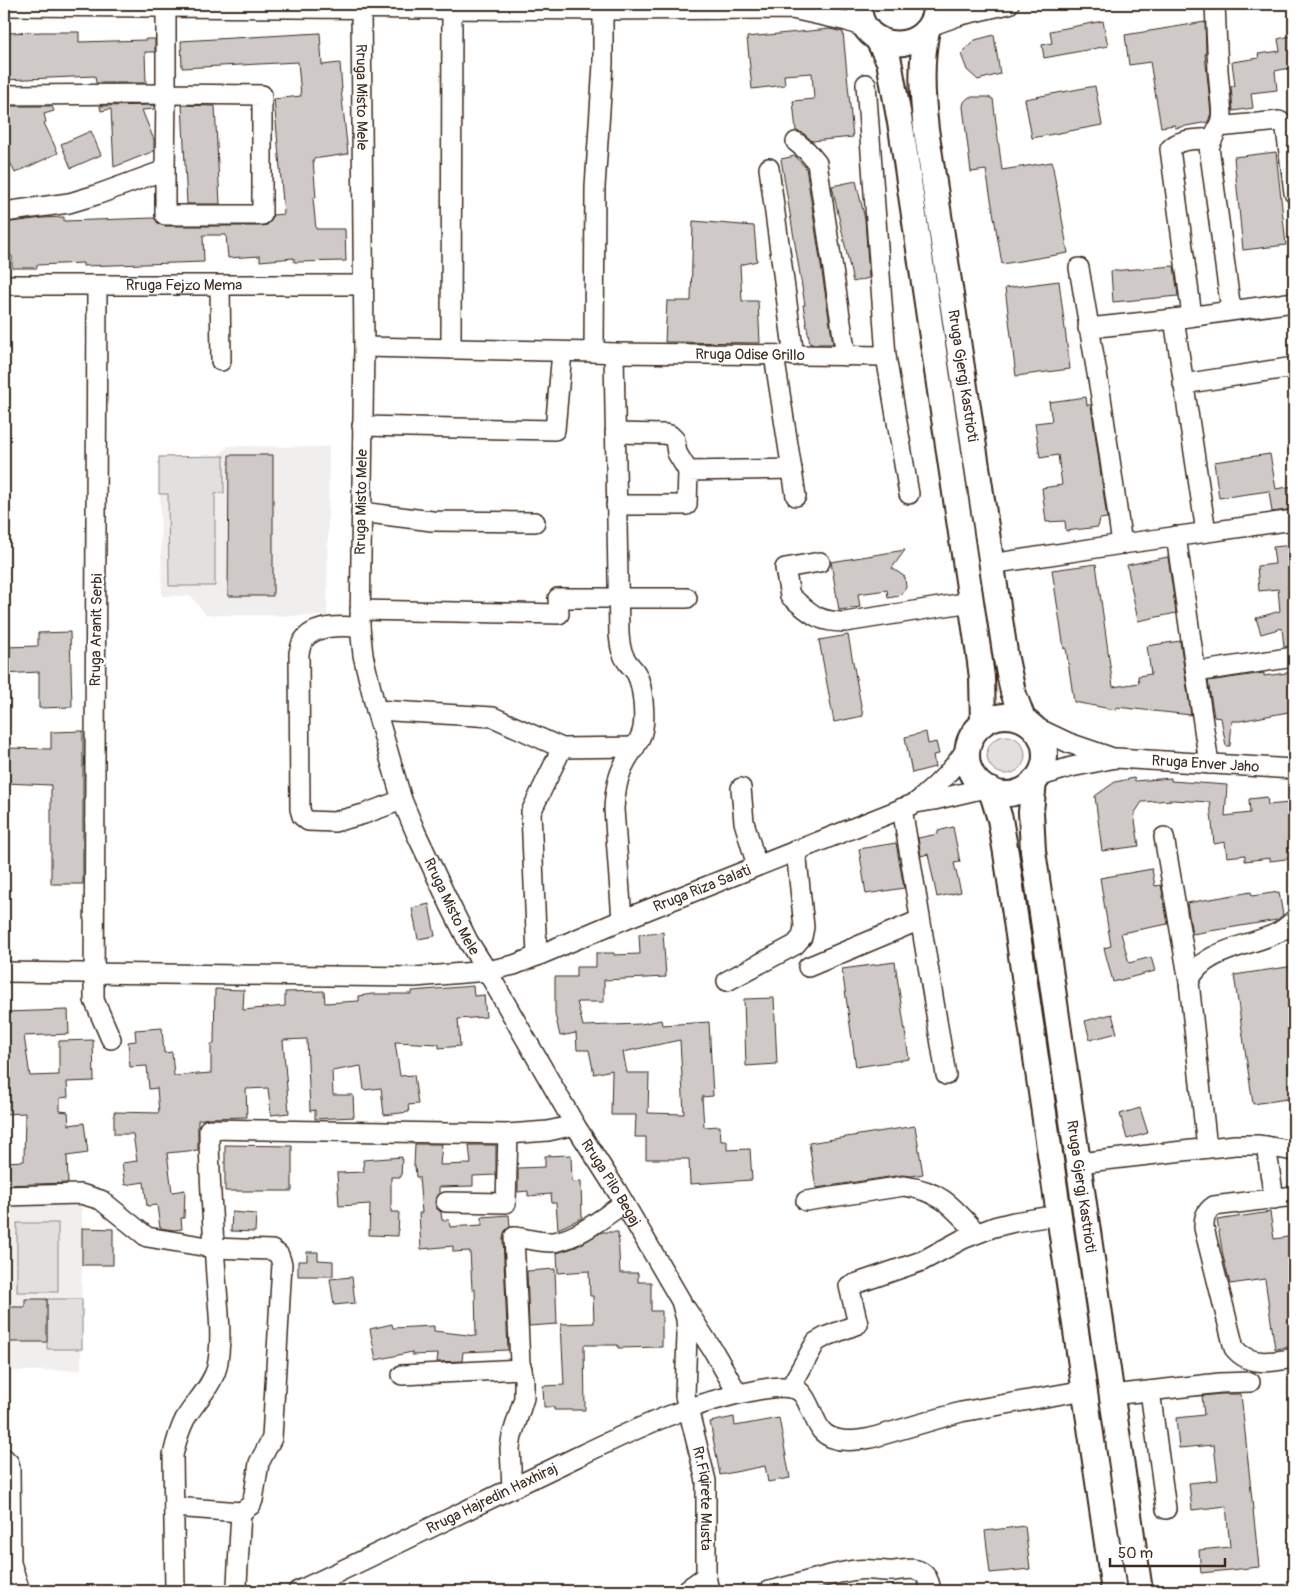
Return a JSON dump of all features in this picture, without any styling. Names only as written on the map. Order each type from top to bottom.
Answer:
[{"type":"main road","name":"Rruga Gjergj Kastrioti","points":[[859,4],[860,14],[889,61],[892,77],[982,678],[983,723]]},
{"type":"main road","name":"Rruga Gjergj Kastrioti","points":[[931,20],[924,44],[922,71],[926,130],[1009,676],[1013,692],[1028,723]]},
{"type":"main road","points":[[871,33],[892,43],[907,43],[922,36],[931,20]]},
{"type":"main road","points":[[1013,716],[1028,723],[1039,734],[1045,751],[1045,760],[1036,779],[1025,789],[1014,793],[1002,793],[988,789],[972,774],[968,766],[967,748],[970,738],[983,723],[992,718],[1013,716]]},
{"type":"main road","name":"Rruga Gjergj Kastrioti","points":[[1036,779],[1031,812],[1033,851],[1140,1591]]},
{"type":"main road","name":"Rruga Gjergj Kastrioti","points":[[988,789],[1000,819],[1006,853],[1114,1591]]},
{"type":"street","points":[[792,9],[811,4]]},
{"type":"street","points":[[931,20],[1009,4]]},
{"type":"street","points":[[1215,4],[1222,114],[1208,147],[1231,310]]},
{"type":"street","points":[[4,6],[198,5],[361,8],[428,6],[452,9],[548,6],[603,10],[792,9],[847,21],[871,33]]},
{"type":"street","points":[[4,95],[166,94],[262,95],[262,215],[165,214],[166,94],[166,6]]},
{"type":"street","name":"Rruga Misto Mele","points":[[361,8],[364,347],[360,619],[364,655],[376,710],[402,800],[450,905],[468,941],[487,971]]},
{"type":"street","points":[[451,349],[452,9]]},
{"type":"street","points":[[364,347],[594,352],[595,187],[603,64],[603,10]]},
{"type":"street","points":[[866,84],[886,356],[909,494]]},
{"type":"street","points":[[1206,532],[1183,384],[1183,318],[1170,149],[1179,142],[1215,132],[1278,121],[1284,124],[1286,129],[1294,193]]},
{"type":"street","points":[[796,142],[817,163],[846,356]]},
{"type":"street","points":[[769,168],[794,356]]},
{"type":"street","points":[[4,212],[69,203],[165,170]]},
{"type":"street","points":[[1079,268],[1101,397],[1122,544]]},
{"type":"street","name":"Rruga Fejzo Mema","points":[[4,285],[363,285]]},
{"type":"street","name":"Rruga Aranit Serbi","points":[[98,286],[94,1000],[111,1039]]},
{"type":"street","points":[[220,286],[221,361]]},
{"type":"street","points":[[1088,328],[1183,318],[1294,302]]},
{"type":"street","points":[[362,426],[555,430],[562,352]]},
{"type":"street","name":"Rruga Odise Grillo","points":[[594,352],[774,356],[886,356]]},
{"type":"street","points":[[614,353],[618,634],[621,650],[627,662],[637,674],[642,689],[644,727],[640,739],[624,763],[615,794],[614,809],[622,920]]},
{"type":"street","points":[[774,356],[796,496]]},
{"type":"street","points":[[1183,384],[1294,367]]},
{"type":"street","points":[[615,433],[663,434],[670,436],[675,440],[677,453],[688,471],[687,505],[616,505]]},
{"type":"street","points":[[688,471],[792,469]]},
{"type":"street","points":[[361,512],[432,521],[535,522]]},
{"type":"street","points":[[991,564],[1294,520]]},
{"type":"street","points":[[1176,536],[1209,764]]},
{"type":"street","points":[[820,562],[785,568],[790,596],[816,617],[829,622],[845,622],[971,602]]},
{"type":"street","points":[[402,800],[334,822],[308,821],[302,816],[300,809],[299,653],[303,641],[313,633],[360,619],[558,614],[558,598],[687,598]]},
{"type":"street","points":[[1196,672],[1294,657]]},
{"type":"street","points":[[376,710],[493,717],[562,748],[635,748]]},
{"type":"street","points":[[1028,723],[1069,743],[1116,758]]},
{"type":"street","points":[[537,956],[531,812],[562,748]]},
{"type":"street","points":[[909,806],[931,790],[956,765],[967,748]]},
{"type":"street","points":[[1036,779],[1071,766],[1116,758]]},
{"type":"street","name":"Rruga Enver Jaho","points":[[1116,758],[1294,769]]},
{"type":"street","points":[[1294,769],[1294,776]]},
{"type":"street","points":[[742,788],[744,822],[757,866]]},
{"type":"street","points":[[909,806],[988,789]]},
{"type":"street","points":[[909,806],[920,920],[946,1075]]},
{"type":"street","name":"Rruga Riza Salati","points":[[4,972],[415,978],[487,971],[514,965],[909,806]]},
{"type":"street","points":[[1164,838],[1189,982],[1207,1148]]},
{"type":"street","points":[[727,981],[795,945],[802,937],[804,926],[796,850]]},
{"type":"street","points":[[808,967],[920,920]]},
{"type":"street","points":[[1189,982],[1197,967],[1209,959],[1278,933],[1294,920]]},
{"type":"street","name":"Rruga Pilo Begaj","points":[[487,971],[575,1125],[624,1203],[681,1301],[686,1319],[687,1334],[684,1384],[686,1408]]},
{"type":"street","points":[[175,1591],[173,1455],[177,1436],[186,1418],[216,1369],[219,1352],[219,1322],[209,1166],[209,1129],[508,1134],[548,1131],[575,1125]]},
{"type":"street","points":[[446,1202],[506,1203],[508,1134]]},
{"type":"street","points":[[1078,1163],[1235,1145],[1266,1146],[1294,1151]]},
{"type":"street","points":[[1266,1146],[1274,1199]]},
{"type":"street","points":[[806,1201],[904,1186],[918,1188],[949,1203],[977,1233]]},
{"type":"street","points":[[4,1196],[81,1194],[101,1200],[147,1238],[214,1248],[272,1250],[279,1255],[282,1264],[272,1438],[259,1463],[253,1500],[241,1512],[174,1507]]},
{"type":"street","points":[[1294,1196],[1214,1206],[1204,1217],[1204,1228],[1234,1348],[1244,1358],[1260,1362],[1294,1358]]},
{"type":"street","points":[[512,1488],[510,1448],[524,1398],[524,1379],[520,1363],[514,1236],[552,1242],[573,1236],[624,1203]]},
{"type":"street","points":[[1059,1215],[1014,1222],[977,1233],[922,1261],[849,1286],[858,1324],[816,1342],[790,1388],[800,1391],[822,1431],[832,1438],[843,1441],[856,1441],[961,1412],[1085,1390]]},
{"type":"street","points":[[681,1301],[738,1394]]},
{"type":"street","points":[[402,1375],[522,1369]]},
{"type":"street","points":[[1112,1395],[1220,1383],[1250,1382]]},
{"type":"street","name":"Rruga Hajredin Haxhiraj","points":[[298,1591],[628,1433],[686,1408],[738,1394],[759,1390],[790,1388]]},
{"type":"street","points":[[1150,1391],[1166,1509]]},
{"type":"street","name":"Rr.Fiqirete Musta","points":[[686,1408],[706,1481],[708,1584]]},
{"type":"street","points":[[4,1458],[9,1463],[10,1468],[11,1563],[20,1591]]},
{"type":"street","points":[[239,1591],[237,1584],[241,1512]]},
{"type":"street","points":[[769,1591],[868,1568],[881,1571],[916,1570],[928,1580],[932,1591]]},
{"type":"street","points":[[684,1591],[708,1584]]},
{"type":"shaded area","points":[[228,446],[329,447],[327,616],[206,615],[191,596],[162,596],[159,457],[218,456]]},
{"type":"shaded area","points":[[224,456],[224,493],[215,494],[215,586],[169,586],[168,494],[159,494],[159,457]]},
{"type":"shaded area","points":[[1006,736],[1020,741],[1025,755],[1020,769],[1006,774],[992,769],[987,755],[992,741]]},
{"type":"shaded area","points":[[82,1204],[81,1370],[8,1371],[7,1354],[4,1353],[4,1205]]},
{"type":"shaded area","points":[[17,1223],[58,1223],[58,1292],[17,1292]]},
{"type":"shaded area","points":[[47,1299],[82,1299],[82,1349],[47,1349]]},
{"type":"building","points":[[1103,21],[1108,46],[1044,58],[1042,45],[1052,43],[1050,31]]},
{"type":"building","points":[[1205,22],[1205,54],[1211,113],[1208,122],[1175,128],[1175,125],[1161,127],[1150,62],[1129,65],[1125,35]]},
{"type":"building","points":[[830,29],[843,32],[853,137],[812,141],[803,133],[796,131],[793,101],[814,99],[812,73],[784,75],[785,85],[752,89],[747,37]]},
{"type":"building","points":[[79,32],[79,42],[155,39],[155,52],[145,52],[146,83],[96,83],[95,76],[4,80],[4,33]]},
{"type":"building","points":[[320,33],[322,65],[340,63],[348,154],[313,159],[316,198],[313,198],[316,229],[345,229],[346,261],[294,262],[294,258],[260,261],[260,256],[228,258],[226,235],[203,235],[204,262],[83,266],[83,263],[37,265],[37,268],[12,268],[12,256],[6,256],[6,248],[4,248],[4,223],[64,217],[64,221],[154,218],[159,224],[165,226],[262,226],[267,225],[271,221],[273,215],[284,214],[274,99],[301,96],[298,62],[182,68],[181,41]]},
{"type":"building","points":[[994,35],[1000,74],[978,80],[967,70],[961,54],[975,40]]},
{"type":"building","points":[[1294,35],[1294,67],[1275,71],[1277,90],[1251,93],[1253,108],[1233,111],[1231,86],[1235,86],[1232,62],[1259,58],[1258,54],[1280,51],[1278,39]]},
{"type":"building","points":[[1095,86],[1102,125],[1032,138],[1025,99]]},
{"type":"building","points":[[969,97],[988,97],[993,99],[1002,170],[1052,162],[1068,253],[1002,264],[986,170],[971,172],[963,107],[964,102]]},
{"type":"building","points":[[155,105],[155,109],[142,110],[154,140],[154,151],[114,167],[111,109],[101,111],[100,106]]},
{"type":"building","points":[[182,105],[215,106],[220,204],[187,204]]},
{"type":"building","points":[[52,106],[54,111],[44,114],[46,122],[44,123],[58,153],[15,173],[4,149],[4,107]]},
{"type":"building","points":[[91,131],[101,155],[71,168],[61,144]]},
{"type":"building","points":[[1276,152],[1286,245],[1243,250],[1234,157]]},
{"type":"building","points":[[795,156],[806,168],[833,344],[810,344],[781,159]]},
{"type":"building","points":[[856,181],[865,219],[869,278],[853,282],[832,186]]},
{"type":"building","points":[[693,221],[754,226],[757,261],[740,265],[742,301],[758,301],[760,343],[665,342],[667,301],[691,301]]},
{"type":"building","points":[[1174,266],[1178,296],[1113,302],[1111,271]]},
{"type":"building","points":[[1059,281],[1070,369],[1016,376],[1005,288]]},
{"type":"building","points":[[1086,397],[1087,405],[1091,405],[1107,518],[1100,519],[1098,527],[1066,531],[1065,521],[1046,522],[1042,488],[1062,485],[1058,455],[1040,458],[1035,423],[1052,421],[1049,402]]},
{"type":"building","points":[[1270,454],[1276,489],[1294,486],[1294,509],[1272,512],[1269,491],[1219,498],[1214,462]]},
{"type":"building","points":[[229,455],[273,455],[273,596],[228,596]]},
{"type":"building","points":[[1294,545],[1294,646],[1284,647],[1282,628],[1261,634],[1256,618],[1280,611],[1278,589],[1259,591],[1257,566],[1275,564],[1273,547]]},
{"type":"building","points":[[905,550],[892,568],[905,577],[906,588],[899,596],[888,598],[887,590],[858,594],[860,607],[839,610],[831,562]]},
{"type":"building","points":[[1168,557],[1176,613],[1138,621],[1127,565]]},
{"type":"building","points":[[1096,564],[1113,687],[1139,683],[1138,676],[1151,674],[1147,646],[1180,641],[1191,715],[1116,707],[1116,710],[1074,702],[1052,570]]},
{"type":"building","points":[[70,632],[72,707],[39,708],[39,672],[4,674],[4,647],[38,646],[38,633]]},
{"type":"building","points":[[848,635],[863,716],[834,722],[819,640]]},
{"type":"building","points":[[1294,672],[1294,711],[1232,721],[1230,746],[1226,746],[1221,718],[1214,717],[1208,681],[1264,673],[1264,676]]},
{"type":"building","points":[[83,731],[83,884],[51,884],[51,785],[4,783],[4,748],[51,749],[51,732]]},
{"type":"building","points":[[926,732],[928,744],[936,742],[939,754],[933,755],[935,767],[912,773],[905,737]]},
{"type":"building","points":[[1134,778],[1135,781],[1171,778],[1171,781],[1227,785],[1225,816],[1250,813],[1249,799],[1267,797],[1268,805],[1289,803],[1294,858],[1270,861],[1270,858],[1245,861],[1245,855],[1227,857],[1225,842],[1214,844],[1210,802],[1173,800],[1142,802],[1134,814],[1139,846],[1102,851],[1095,796],[1115,782]]},
{"type":"building","points":[[953,827],[960,862],[954,863],[961,892],[937,897],[928,854],[921,856],[918,838],[938,834],[938,831]]},
{"type":"building","points":[[896,843],[904,888],[866,894],[859,849]]},
{"type":"building","points":[[1152,869],[1155,886],[1161,885],[1168,924],[1121,933],[1129,963],[1151,957],[1155,971],[1113,982],[1104,948],[1111,946],[1100,878]]},
{"type":"building","points":[[1251,892],[1252,896],[1279,892],[1283,915],[1277,920],[1192,934],[1187,903]]},
{"type":"building","points":[[429,904],[435,936],[418,939],[412,908]]},
{"type":"building","points":[[663,932],[666,977],[604,980],[604,1002],[577,1002],[583,1026],[641,1024],[661,1020],[662,1025],[709,1022],[713,1096],[702,1097],[704,1127],[720,1126],[721,1141],[727,1141],[727,1150],[750,1149],[752,1180],[690,1184],[689,1159],[646,1159],[646,1137],[635,1137],[636,1115],[611,1115],[612,1070],[594,1074],[589,1050],[577,1050],[576,1033],[560,1036],[555,1014],[555,977],[576,977],[576,967],[596,967],[596,953],[614,953],[614,955],[640,954],[639,934]],"holes":[[[680,1040],[684,1114],[648,1113],[649,1073],[627,1073],[623,1052]]]},
{"type":"building","points":[[895,962],[909,1059],[856,1067],[842,969]]},
{"type":"building","points":[[1294,966],[1294,1098],[1253,1104],[1234,975]]},
{"type":"building","points":[[473,986],[474,996],[484,995],[486,1017],[458,1019],[460,1046],[439,1048],[439,1044],[395,1042],[400,1076],[414,1075],[418,1104],[408,1105],[409,1112],[384,1115],[381,1088],[364,1090],[361,1066],[332,1071],[333,1095],[353,1095],[354,1117],[315,1119],[315,1110],[310,1111],[307,1039],[283,1040],[289,1113],[271,1115],[268,1088],[246,1089],[247,1117],[198,1120],[198,1150],[167,1153],[172,1192],[185,1190],[184,1218],[181,1218],[182,1229],[160,1228],[157,1205],[147,1206],[144,1182],[125,1185],[122,1163],[137,1161],[133,1134],[114,1134],[114,1112],[159,1113],[157,1088],[149,1089],[147,1066],[130,1067],[128,1042],[136,1041],[135,1030],[162,1028],[164,1053],[172,1052],[174,1076],[211,1073],[211,1044],[214,1044],[215,989],[244,990],[243,1010],[285,1006],[285,992],[324,991],[325,1003],[359,1001],[359,996],[372,994],[412,994],[412,991]]},
{"type":"building","points":[[774,998],[777,1064],[746,1066],[744,999]]},
{"type":"building","points":[[68,1010],[69,1034],[24,1036],[30,1076],[59,1075],[59,1041],[93,1040],[94,1081],[67,1082],[68,1097],[60,1098],[60,1111],[68,1112],[69,1125],[84,1123],[88,1153],[67,1156],[68,1183],[4,1185],[4,1162],[24,1161],[25,1113],[4,1114],[4,1012]]},
{"type":"building","points":[[1112,1014],[1117,1033],[1090,1040],[1085,1021]]},
{"type":"building","points":[[1140,1108],[1148,1133],[1127,1139],[1120,1114]]},
{"type":"building","points":[[915,1126],[923,1174],[902,1175],[816,1188],[809,1143]]},
{"type":"building","points":[[415,1144],[442,1144],[440,1165],[471,1164],[469,1145],[496,1145],[496,1175],[473,1176],[473,1186],[439,1187],[439,1193],[435,1202],[436,1208],[441,1212],[442,1220],[449,1220],[450,1227],[482,1225],[482,1217],[509,1215],[510,1227],[505,1231],[503,1238],[508,1350],[463,1352],[462,1361],[437,1362],[438,1354],[412,1355],[412,1352],[376,1360],[370,1329],[392,1324],[393,1328],[434,1326],[434,1331],[476,1336],[475,1289],[472,1289],[470,1251],[453,1252],[453,1246],[421,1249],[419,1213],[422,1213],[419,1177],[416,1177],[414,1166]]},
{"type":"building","points":[[225,1145],[292,1146],[292,1191],[225,1191]]},
{"type":"building","points":[[571,1155],[572,1182],[581,1181],[582,1218],[558,1229],[556,1203],[552,1203],[551,1194],[528,1196],[528,1191],[518,1192],[518,1168],[545,1167],[545,1156]]},
{"type":"building","points":[[402,1157],[401,1177],[391,1177],[391,1212],[399,1212],[398,1236],[369,1235],[370,1204],[339,1206],[337,1173],[364,1172],[363,1160]]},
{"type":"building","points":[[232,1212],[256,1214],[255,1232],[231,1231]]},
{"type":"building","points":[[1270,1212],[1274,1239],[1294,1236],[1294,1346],[1275,1349],[1265,1279],[1230,1284],[1217,1220]]},
{"type":"building","points":[[82,1228],[113,1229],[113,1265],[82,1265]]},
{"type":"building","points":[[602,1232],[618,1232],[620,1273],[638,1273],[638,1282],[651,1282],[651,1311],[662,1311],[662,1347],[618,1348],[618,1345],[584,1345],[585,1410],[554,1410],[554,1407],[544,1407],[543,1386],[564,1385],[561,1324],[594,1323],[593,1296],[590,1296],[589,1271],[558,1273],[557,1253],[576,1247]]},
{"type":"building","points":[[307,1252],[318,1252],[318,1260],[333,1261],[333,1276],[298,1276],[298,1261],[307,1261]]},
{"type":"building","points":[[555,1269],[557,1324],[529,1326],[527,1271]]},
{"type":"building","points":[[352,1277],[355,1303],[334,1305],[330,1279]]},
{"type":"building","points":[[25,1299],[47,1299],[47,1342],[8,1342],[8,1321],[4,1321],[4,1307],[25,1307]]},
{"type":"building","points":[[1241,1394],[1259,1567],[1201,1573],[1199,1550],[1230,1547],[1226,1506],[1192,1510],[1189,1483],[1218,1480],[1214,1445],[1179,1448],[1176,1418],[1204,1415],[1202,1396]]},
{"type":"building","points":[[734,1417],[735,1426],[779,1418],[790,1478],[768,1482],[765,1466],[720,1475],[710,1422]]},
{"type":"building","points":[[1025,1526],[1030,1569],[990,1573],[985,1531]]}]
